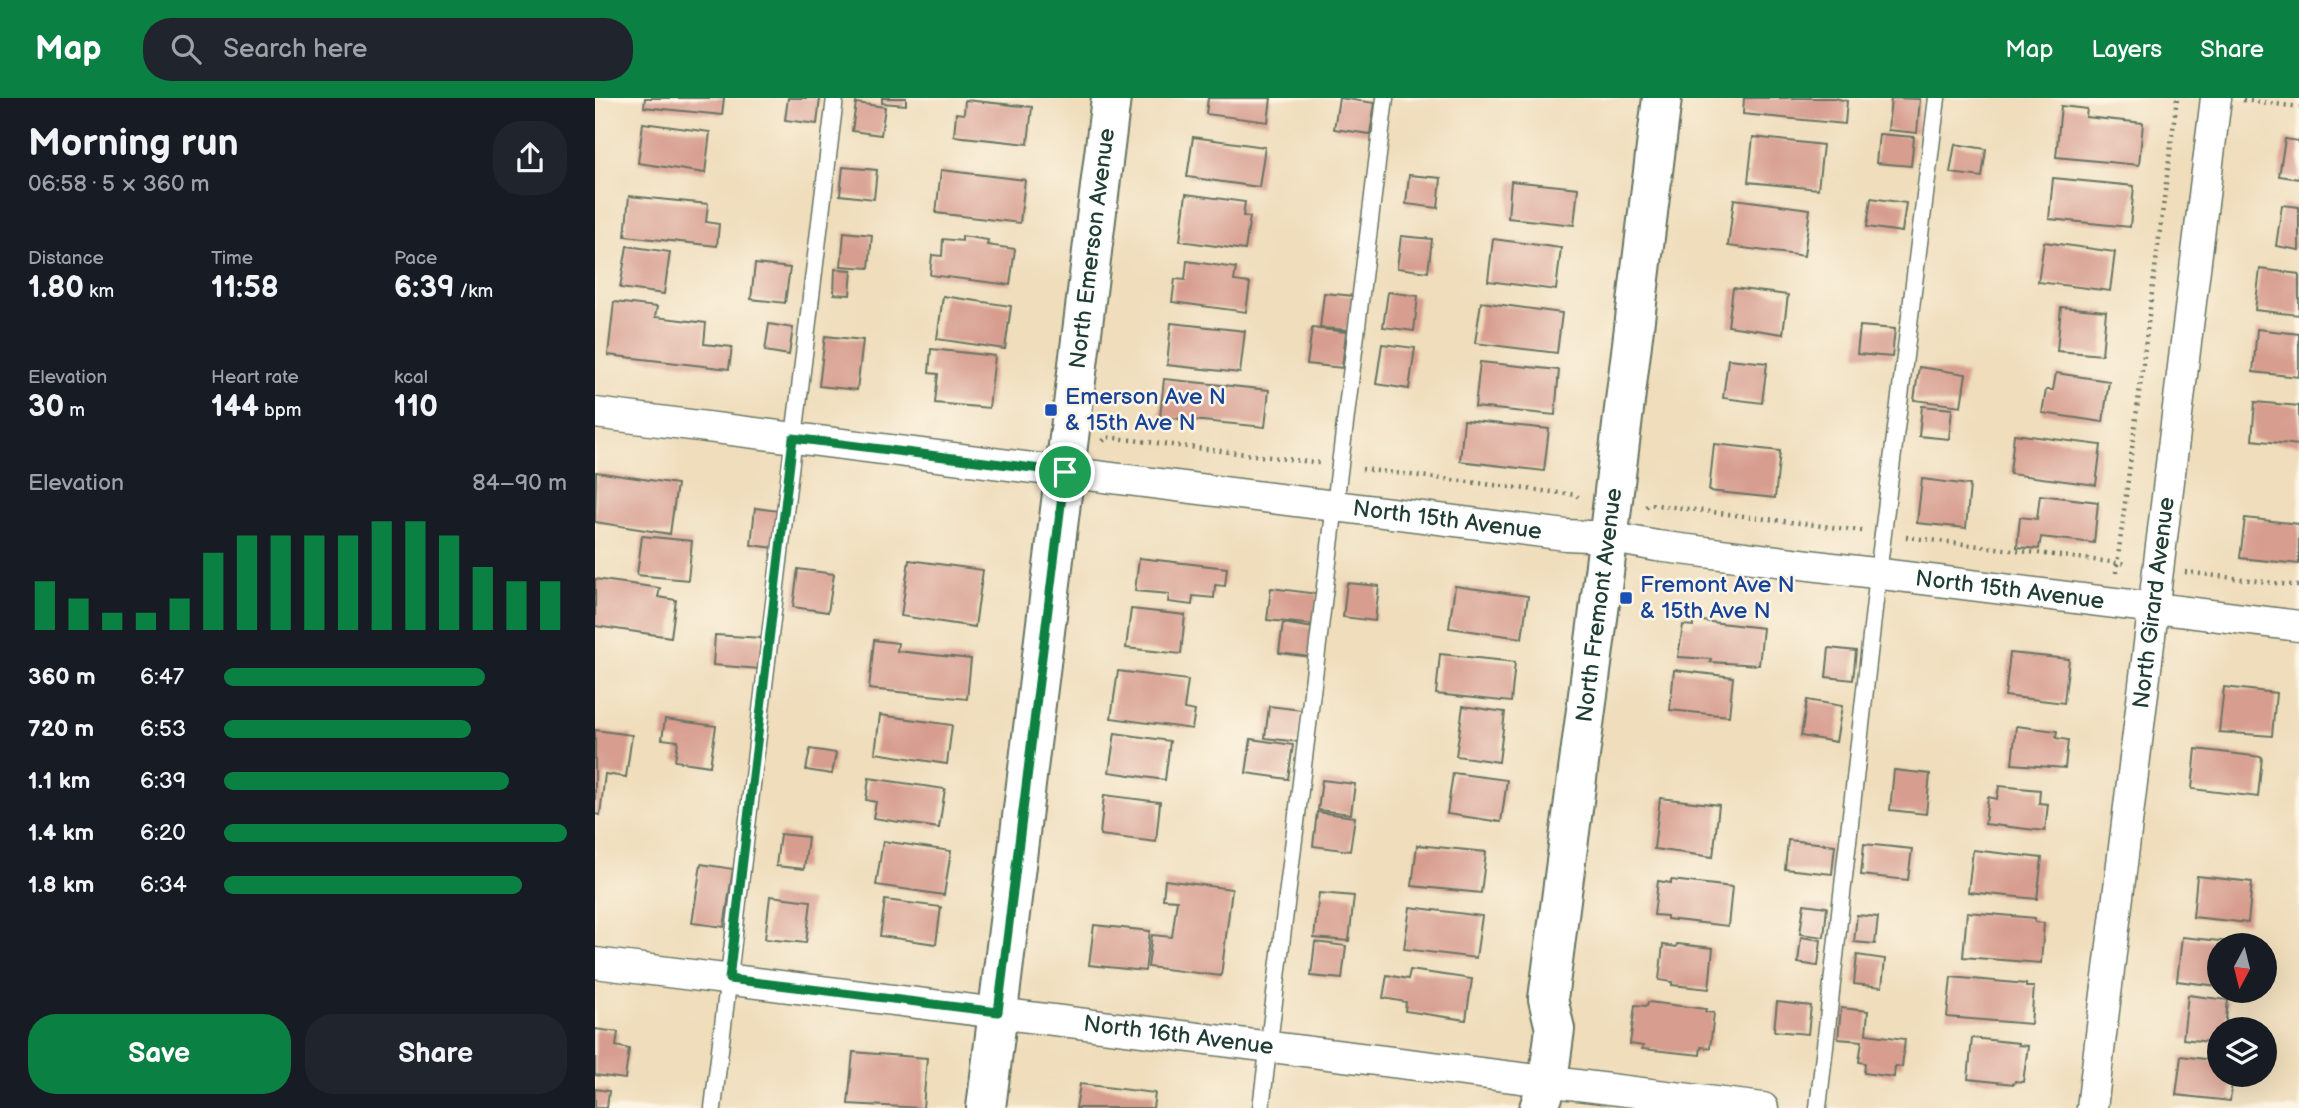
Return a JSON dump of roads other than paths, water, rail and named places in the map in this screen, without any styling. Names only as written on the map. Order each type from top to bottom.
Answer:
[{"type":"street","name":"North Emerson Avenue","points":[[986,1108],[1111,98]]},
{"type":"street","name":"North Fremont Avenue","points":[[1543,1094],[1555,1030],[1548,999],[1662,98]]},
{"type":"street","name":"North Girard Avenue","points":[[2092,1108],[2154,608],[2227,99]]},
{"type":"street","name":"North 15th Avenue","points":[[595,413],[1566,535],[1608,537],[1657,546],[2299,626]]},
{"type":"street","name":"North 16th Avenue","points":[[595,963],[1269,1045],[1543,1094],[1763,1108]]},
{"type":"lane","points":[[713,1108],[835,98]]},
{"type":"lane","points":[[1261,1108],[1385,98]]},
{"type":"lane","points":[[1818,1108],[1878,574],[1937,98]]},
{"type":"place","name":"Emerson Ave N & 15th Ave N","points":[[1051,410]]},
{"type":"place","name":"Fremont Ave N & 15th Ave N","points":[[1626,598]]}]
